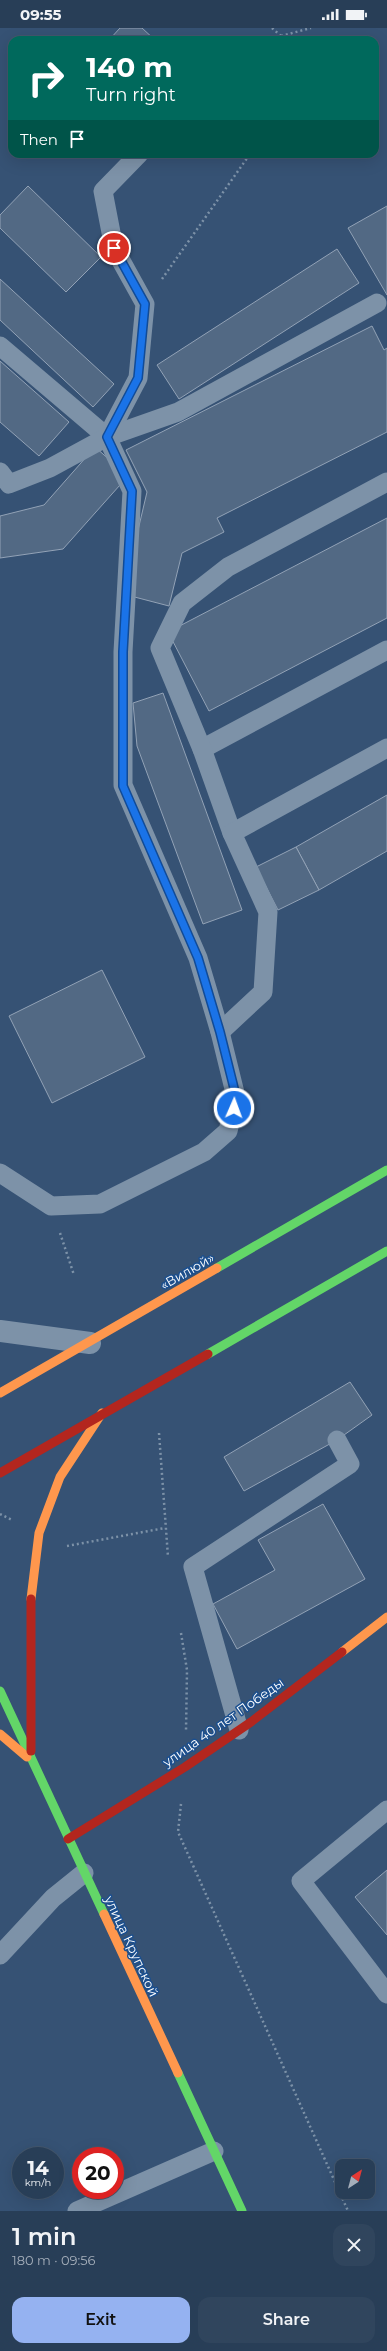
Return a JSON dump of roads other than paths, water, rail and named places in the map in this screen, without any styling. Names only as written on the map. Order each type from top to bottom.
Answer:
[{"type":"main road","name":"«Вилюй»","points":[[0,1393],[90,1343],[387,1170]]},
{"type":"main road","points":[[0,1473],[102,1413],[387,1251]]},
{"type":"main road","points":[[31,1760],[30,1607],[39,1533],[60,1477],[102,1413]]},
{"type":"main road","name":"улица 40 лет Победы","points":[[68,1839],[185,1767],[238,1730],[387,1617]]},
{"type":"main road","name":"улица Крупской","points":[[0,1691],[242,2211]]},
{"type":"main road","points":[[0,1734],[31,1760]]},
{"type":"street","points":[[0,1331],[90,1343]]},
{"type":"lane","points":[[107,437],[138,378],[145,304],[114,248],[103,191],[135,158]]},
{"type":"lane","points":[[0,472],[9,484],[50,468],[107,437],[178,412],[377,303]]},
{"type":"lane","points":[[0,346],[107,437],[132,491],[123,652],[123,786],[198,958],[220,1032],[236,1097],[228,1131],[204,1152],[100,1204],[52,1206],[0,1173]]},
{"type":"lane","points":[[220,1032],[263,992],[268,912],[232,833],[202,749],[160,648],[182,603],[228,567],[387,482]]},
{"type":"lane","points":[[202,749],[387,650]]},
{"type":"lane","points":[[232,833],[387,748]]},
{"type":"lane","points":[[238,1730],[193,1567],[350,1464],[337,1440]]},
{"type":"lane","points":[[387,1810],[301,1881],[387,1994]]},
{"type":"lane","points":[[0,1956],[53,1898],[84,1873]]},
{"type":"lane","points":[[77,2211],[214,2151]]}]
